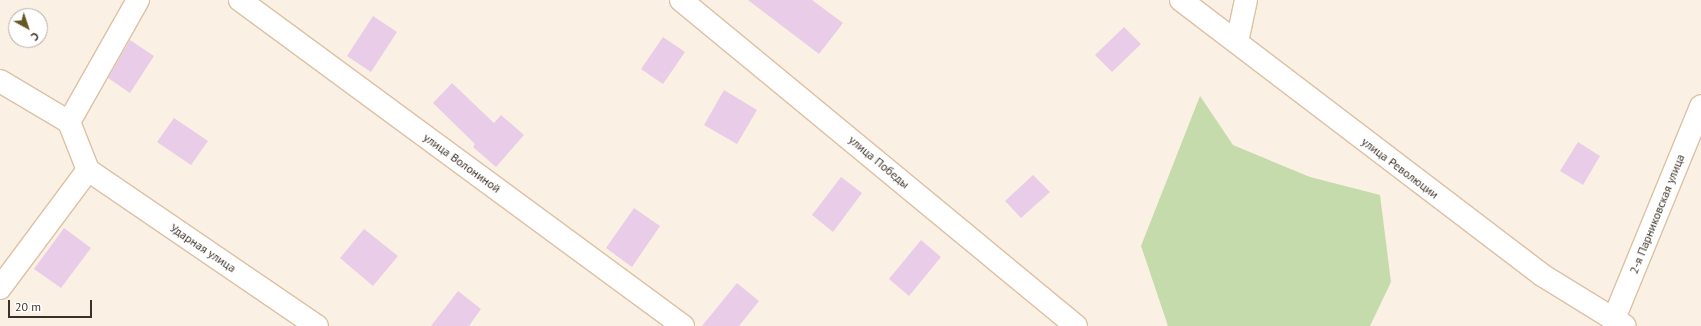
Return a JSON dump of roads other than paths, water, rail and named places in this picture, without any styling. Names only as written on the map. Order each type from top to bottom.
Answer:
[{"type":"street","points":[[69,122],[138,0]]},
{"type":"street","name":"улица Волониной","points":[[240,0],[684,326]]},
{"type":"street","name":"улица Победы","points":[[681,0],[1076,326]]},
{"type":"street","name":"улица Революции","points":[[1181,0],[1542,276],[1619,323]]},
{"type":"street","points":[[1237,42],[1246,0]]},
{"type":"street","points":[[0,81],[69,122],[88,170],[0,288]]},
{"type":"street","name":"2-я Парниковская улица","points":[[1619,323],[1701,106]]},
{"type":"street","name":"Ударная улица","points":[[88,170],[318,326]]}]
